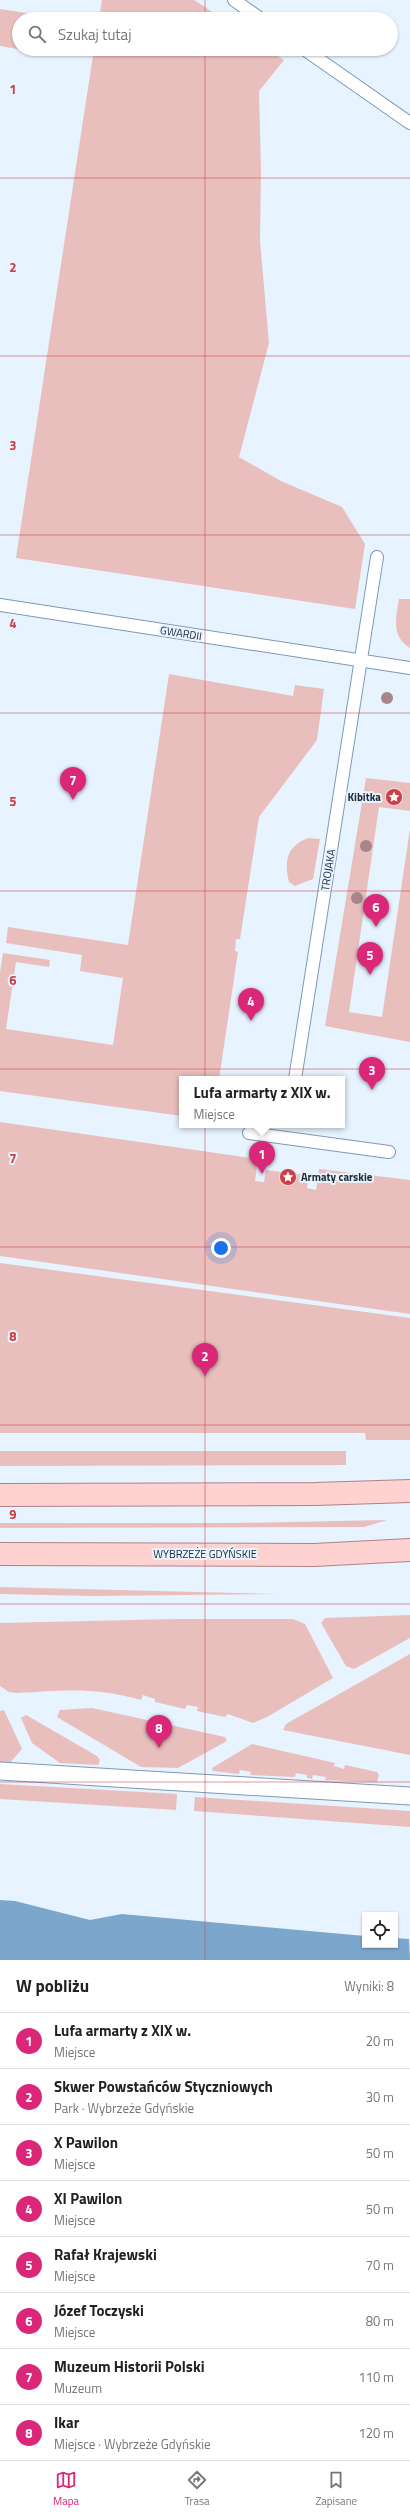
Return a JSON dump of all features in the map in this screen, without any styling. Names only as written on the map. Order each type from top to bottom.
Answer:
[{"type":"main road","points":[[0,1494],[315,1494],[410,1490]]},
{"type":"main road","name":"WYBRZEŻE GDYŃSKIE","points":[[0,1554],[314,1555],[410,1550]]},
{"type":"street","points":[[0,1771],[410,1796]]},
{"type":"lane","points":[[234,0],[251,12]]},
{"type":"lane","points":[[314,56],[410,123]]},
{"type":"lane","name":"TROJAKA","points":[[295,1076],[377,557]]},
{"type":"lane","name":"GWARDII","points":[[0,605],[410,668]]},
{"type":"lane","points":[[249,1133],[287,1131],[389,1152]]},
{"type":"shaded area","points":[[102,0],[194,0],[212,12],[100,12]]},
{"type":"shaded area","points":[[0,9],[20,12],[12,12],[12,48],[0,46]]},
{"type":"shaded area","points":[[93,56],[278,56],[284,60],[259,91],[261,170],[260,241],[269,343],[239,457],[281,481],[342,507],[365,544],[355,609],[16,558]]},
{"type":"shaded area","points":[[399,599],[410,599],[410,648],[404,643],[397,632],[396,620]]},
{"type":"shaded area","points":[[169,674],[293,696],[295,685],[324,689],[317,740],[259,817],[240,939],[236,939],[235,951],[238,952],[219,1076],[179,1076],[179,1116],[0,1091],[0,972],[3,953],[50,960],[49,967],[16,962],[6,1029],[113,1045],[123,978],[80,971],[82,955],[6,943],[8,927],[128,945]]},
{"type":"shaded area","points":[[366,778],[410,783],[410,811],[379,807],[349,1012],[382,1017],[410,829],[410,1042],[325,1026]]},
{"type":"shaded area","points":[[308,838],[320,839],[313,879],[295,886],[289,882],[287,874],[288,856],[295,846]]},
{"type":"shaded area","points":[[0,1122],[258,1159],[255,1181],[264,1182],[266,1170],[282,1172],[281,1184],[290,1185],[292,1173],[309,1176],[307,1188],[316,1190],[319,1169],[410,1180],[410,1314],[0,1256]]},
{"type":"shaded area","points":[[0,1263],[410,1318],[410,1440],[366,1440],[365,1433],[0,1433]]},
{"type":"shaded area","points":[[0,1451],[346,1451],[346,1465],[0,1466]]},
{"type":"shaded area","points":[[387,1520],[364,1527],[0,1528],[0,1523],[236,1523]]},
{"type":"shaded area","points":[[0,1587],[277,1594],[92,1596],[0,1594]]},
{"type":"shaded area","points":[[410,1615],[410,1638],[354,1669],[346,1666],[321,1623],[325,1618]]},
{"type":"shaded area","points":[[176,1619],[293,1619],[305,1624],[333,1678],[267,1717],[253,1723],[228,1714],[225,1717],[197,1711],[198,1707],[187,1705],[185,1709],[155,1702],[155,1699],[143,1695],[141,1700],[109,1693],[80,1690],[17,1693],[9,1692],[0,1686],[0,1623]]},
{"type":"shaded area","points":[[410,1654],[410,1755],[283,1730],[286,1724]]},
{"type":"shaded area","points":[[92,1708],[225,1737],[227,1741],[178,1768],[141,1767],[57,1717],[60,1710]]},
{"type":"shaded area","points":[[4,1710],[22,1749],[9,1764],[0,1763],[0,1711]]},
{"type":"shaded area","points":[[26,1715],[97,1756],[100,1760],[98,1765],[60,1763],[32,1743],[21,1718]]},
{"type":"shaded area","points":[[252,1744],[335,1763],[334,1766],[344,1769],[345,1765],[377,1772],[379,1775],[377,1782],[374,1782],[325,1780],[326,1777],[313,1775],[312,1779],[307,1778],[307,1775],[296,1773],[295,1777],[250,1775],[251,1772],[240,1770],[239,1774],[213,1771],[212,1768]]},
{"type":"shaded area","points":[[0,1784],[177,1794],[176,1810],[0,1799]]},
{"type":"shaded area","points":[[195,1797],[410,1811],[410,1827],[194,1811]]},
{"type":"water","points":[[0,1900],[15,1901],[90,1920],[122,1914],[362,1936],[362,1948],[398,1948],[398,1938],[409,1939],[410,1960],[0,1960]]},
{"type":"place","name":"Kibitka","points":[[394,797]]},
{"type":"place","name":"Muzeum Historii Polski","points":[[73,800]]},
{"type":"place","name":"Józef Toczyski","points":[[376,927]]},
{"type":"place","name":"Rafał Krajewski","points":[[370,975]]},
{"type":"place","name":"XI Pawilon","points":[[251,1021]]},
{"type":"place","name":"X Pawilon","points":[[372,1090]]},
{"type":"place","name":"Lufa armarty z XIX w.","points":[[262,1174]]},
{"type":"place","name":"Armaty carskie","points":[[288,1177]]},
{"type":"place","name":"Skwer Powstańców Styczniowych","points":[[205,1376]]},
{"type":"place","name":"Ikar","points":[[159,1748]]}]
